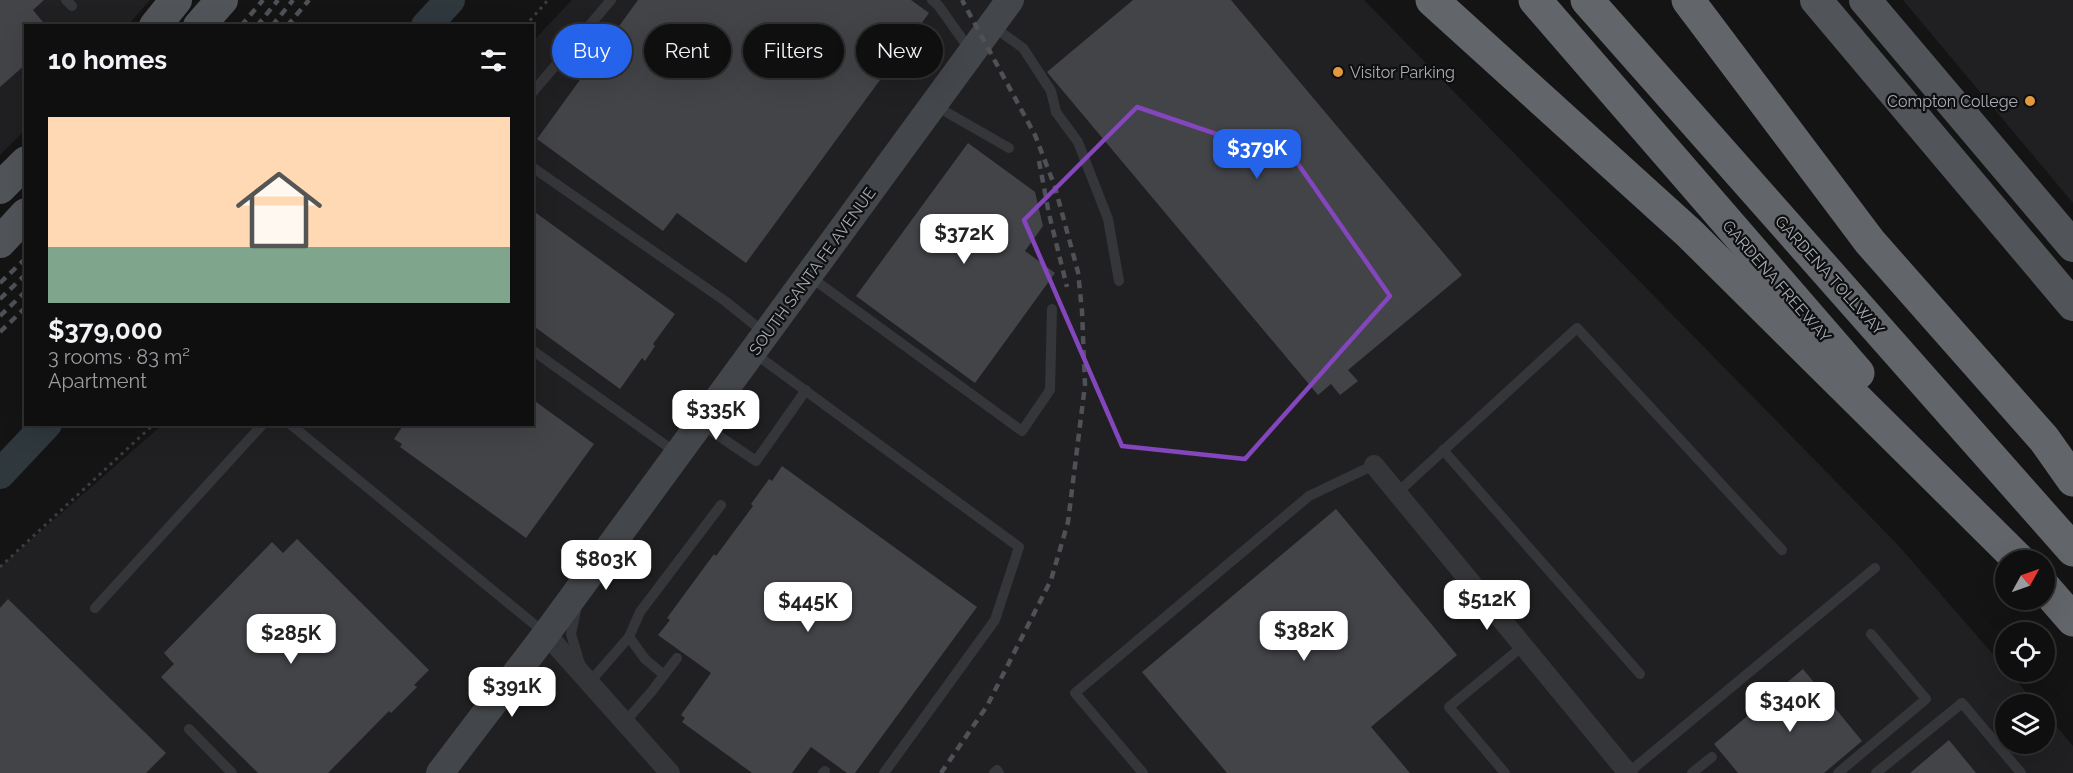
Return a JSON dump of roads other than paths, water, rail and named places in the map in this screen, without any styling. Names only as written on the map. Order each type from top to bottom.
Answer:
[{"type":"highway","points":[[1432,0],[1689,233],[2010,550]]},
{"type":"highway","points":[[1511,0],[1707,200]]},
{"type":"highway","name":"GARDENA FREEWAY","points":[[1535,0],[2011,550]]},
{"type":"highway","name":"GARDENA TOLLWAY","points":[[1587,0],[2073,550]]},
{"type":"highway","points":[[1609,0],[2073,517]]},
{"type":"highway","points":[[1688,0],[1870,242],[2044,439],[2073,480]]},
{"type":"highway","points":[[2055,600],[2073,620]]},
{"type":"main road","points":[[157,24],[176,0]]},
{"type":"main road","points":[[201,24],[222,0]]},
{"type":"main road","name":"SOUTH SANTA FE AVENUE","points":[[441,773],[583,584],[1010,0]]},
{"type":"main road","points":[[1816,0],[2073,304]]},
{"type":"main road","points":[[1843,32],[1868,4],[2073,246]]},
{"type":"main road","points":[[0,188],[24,164]]},
{"type":"main road","points":[[0,242],[24,216]]},
{"type":"street","points":[[1374,465],[1628,773]]},
{"type":"street","points":[[546,634],[670,773]]},
{"type":"lane","points":[[534,91],[611,0]]},
{"type":"lane","points":[[932,0],[972,53]]},
{"type":"lane","points":[[992,26],[1023,48],[1051,91],[1056,112],[1078,142],[1108,219],[1119,281]]},
{"type":"lane","points":[[933,105],[1009,148]]},
{"type":"lane","points":[[534,168],[725,301],[759,343],[806,390],[1019,547],[995,620],[884,773]]},
{"type":"lane","points":[[808,276],[1022,431],[1050,390],[1052,309]]},
{"type":"lane","points":[[1397,493],[1577,328],[1782,550]]},
{"type":"lane","points":[[534,351],[678,454]]},
{"type":"lane","points":[[700,424],[756,461],[806,390]]},
{"type":"lane","points":[[95,608],[261,426]]},
{"type":"lane","points":[[292,426],[546,634]]},
{"type":"lane","points":[[1443,450],[1640,674]]},
{"type":"lane","points":[[1143,773],[1075,693],[1309,496],[1374,465]]},
{"type":"lane","points":[[583,584],[571,634],[587,680],[629,637],[640,612],[721,505]]},
{"type":"lane","points":[[1628,773],[1875,568]]},
{"type":"lane","points":[[1838,773],[1926,699],[1871,634]]},
{"type":"lane","points":[[629,637],[645,659],[664,675]]},
{"type":"lane","points":[[1505,773],[1449,707],[1523,646]]},
{"type":"lane","points":[[625,722],[677,658]]},
{"type":"lane","points":[[1876,773],[1962,703],[2020,773]]},
{"type":"lane","points":[[189,729],[232,773]]},
{"type":"lane","points":[[1692,773],[1712,756]]},
{"type":"lane","points":[[994,773],[997,770],[999,773]]},
{"type":"waterway","points":[[428,24],[450,0]]},
{"type":"waterway","points":[[0,474],[45,426]]},
{"type":"railway","points":[[243,24],[263,0]]},
{"type":"railway","points":[[259,24],[278,0]]},
{"type":"railway","points":[[274,24],[293,0]]},
{"type":"railway","points":[[289,24],[309,0]]},
{"type":"railway","points":[[941,773],[987,706],[1051,580],[1068,522],[1085,385],[1078,272],[1055,187],[1035,135],[962,0]]},
{"type":"railway","points":[[1039,161],[1067,287]]},
{"type":"railway","points":[[0,283],[24,260]]},
{"type":"railway","points":[[0,299],[24,276]]},
{"type":"railway","points":[[0,316],[24,293]]},
{"type":"railway","points":[[0,332],[24,309]]},
{"type":"place","name":"Visitor Parking","points":[[1338,72]]},
{"type":"place","name":"Compton College","points":[[2030,101]]}]
